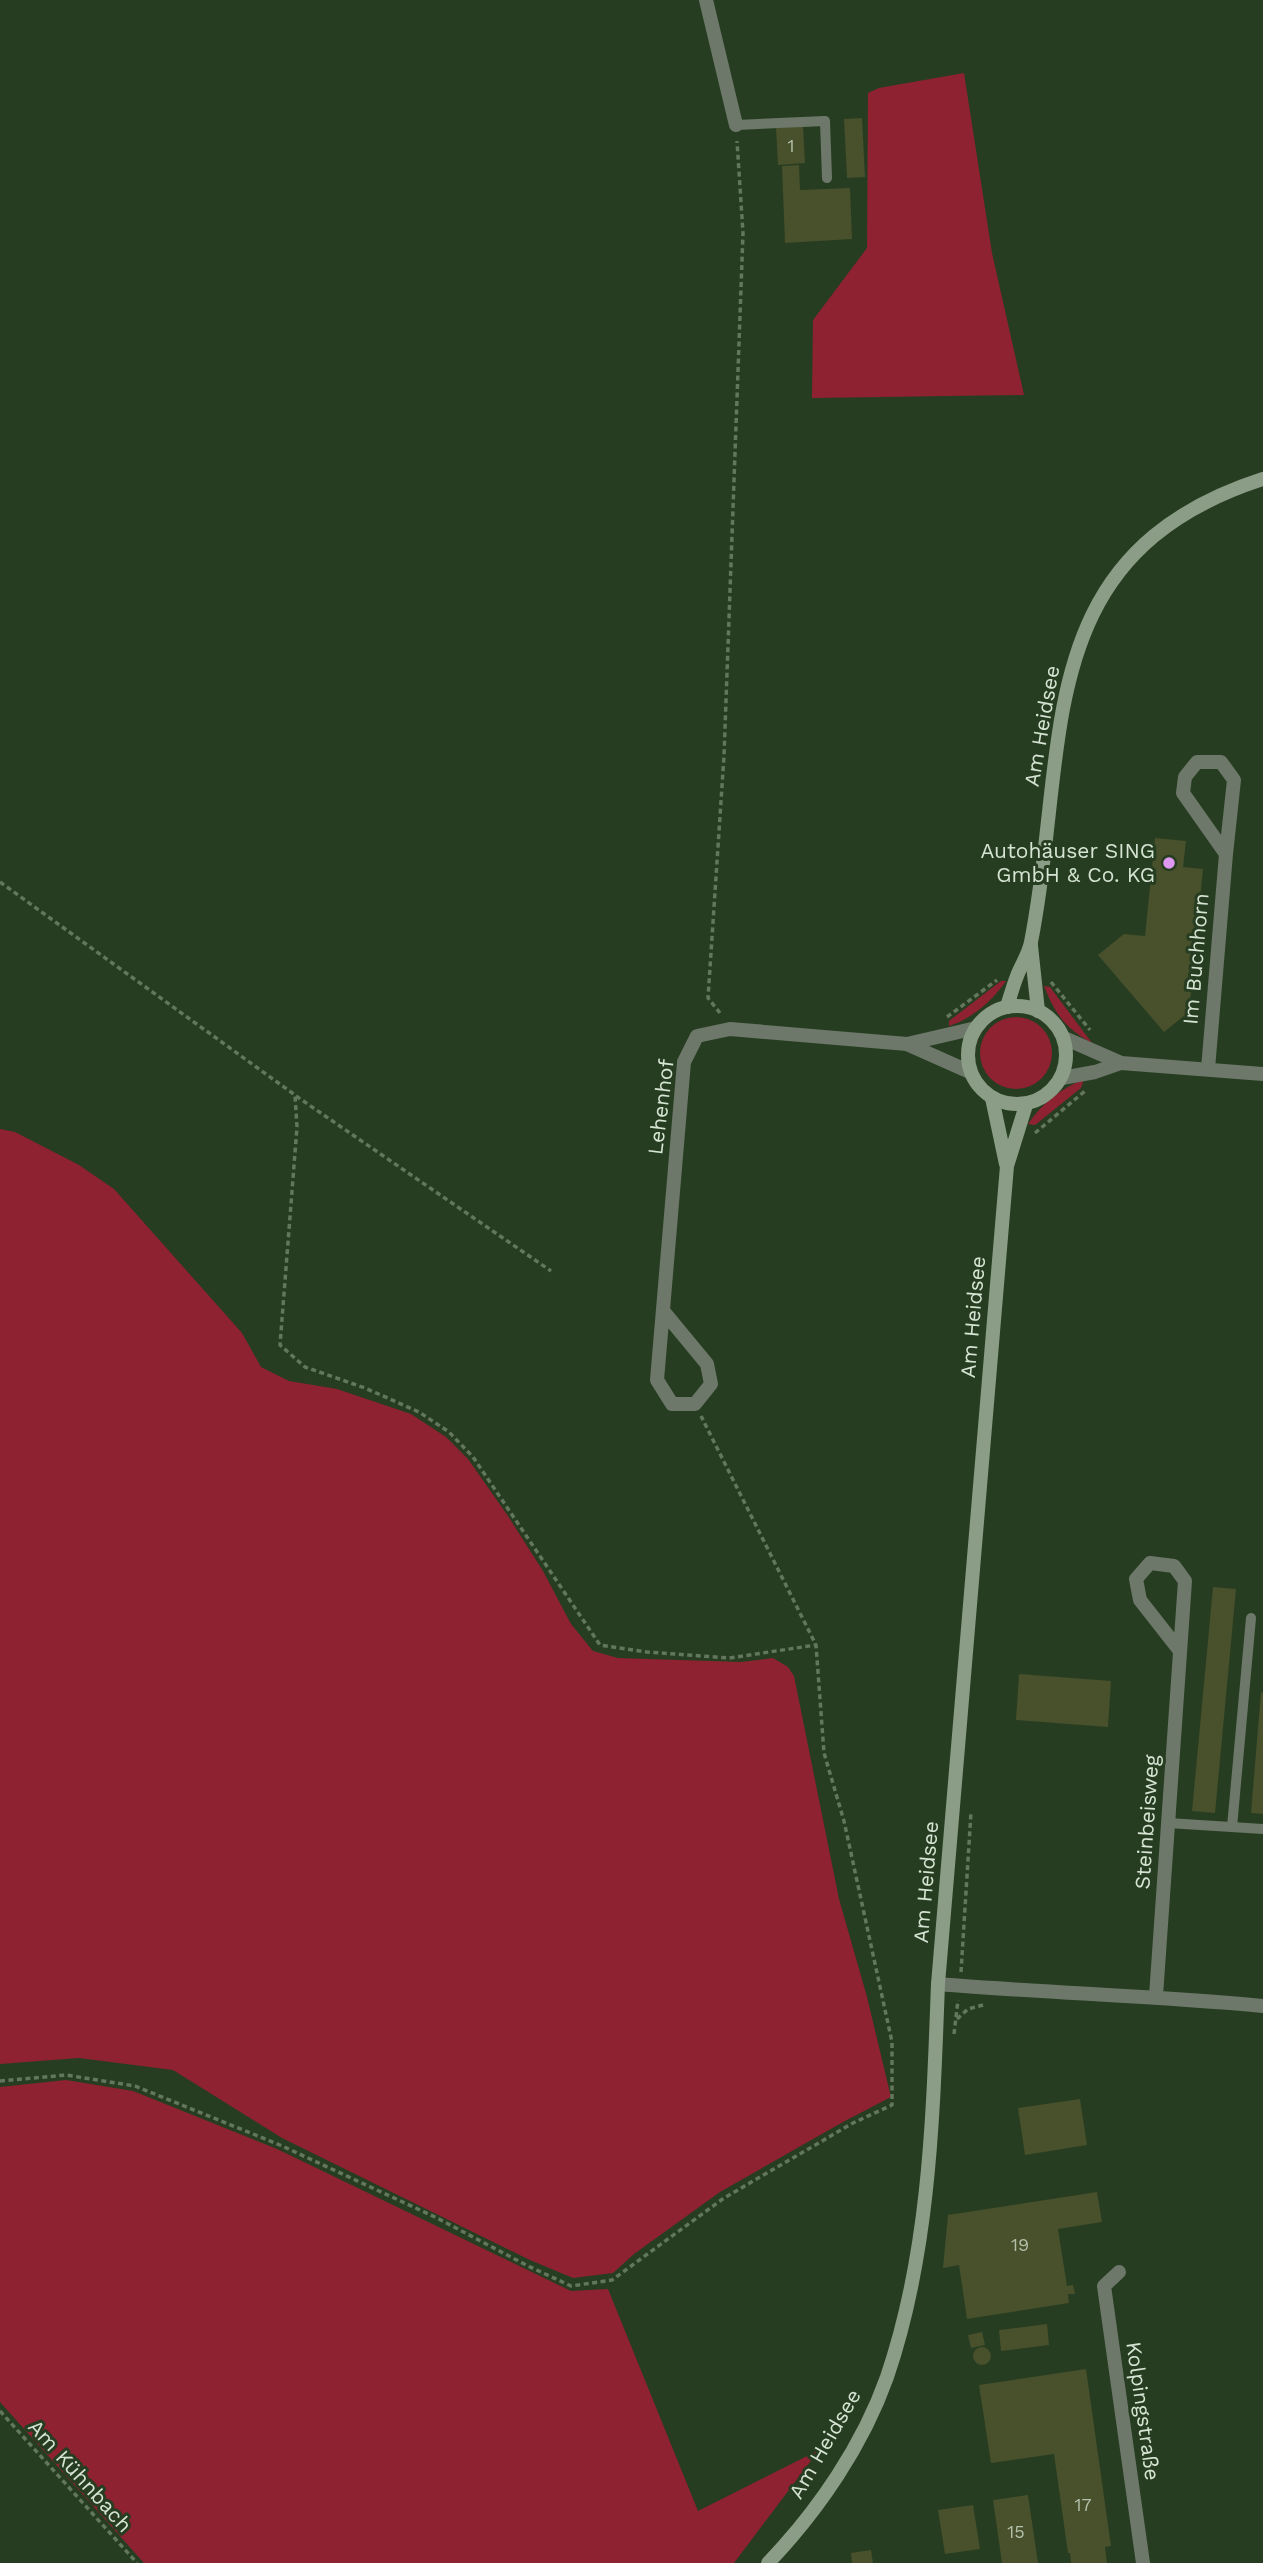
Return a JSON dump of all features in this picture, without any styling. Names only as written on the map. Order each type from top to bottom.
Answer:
[{"type":"main road","name":"Am Heidsee","points":[[1007,1007],[1030,945],[1062,705],[1076,654],[1093,611],[1115,576],[1152,537],[1205,502],[1234,488],[1263,479]]},
{"type":"main road","name":"Am Heidsee","points":[[1030,945],[1038,1011]]},
{"type":"main road","points":[[1027,1006],[1038,1011],[1058,1027],[1063,1038],[1066,1061],[1062,1077],[1053,1090],[1041,1100],[1026,1105],[1010,1105],[992,1098],[979,1087],[970,1072],[967,1050],[976,1028],[989,1014],[1007,1007],[1027,1006]]},
{"type":"main road","name":"Am Heidsee","points":[[992,1098],[1007,1166]]},
{"type":"main road","name":"Am Heidsee","points":[[768,2563],[792,2537],[835,2478],[865,2425],[887,2378],[918,2254],[934,2087],[939,1984],[1007,1166],[1026,1105]]},
{"type":"street","points":[[706,0],[736,125]]},
{"type":"street","name":"Im Buchhorn","points":[[1208,1069],[1234,780],[1221,762],[1197,762],[1185,777],[1183,793],[1226,854]]},
{"type":"street","name":"Lehenhof","points":[[695,1404],[672,1404],[657,1380],[684,1062],[697,1036],[730,1029],[907,1044],[976,1028]]},
{"type":"street","points":[[1063,1038],[1121,1063],[1263,1074]]},
{"type":"street","name":"Lehenhof","points":[[907,1044],[970,1072]]},
{"type":"street","points":[[1062,1077],[1095,1072],[1121,1063]]},
{"type":"street","points":[[664,1312],[707,1364],[711,1384],[695,1404]]},
{"type":"street","name":"Steinbeisweg","points":[[1156,1996],[1185,1581],[1174,1566],[1150,1563],[1136,1579],[1140,1600],[1180,1651]]},
{"type":"street","points":[[939,1984],[1088,1996],[1156,1996],[1263,2006]]},
{"type":"street","name":"Kolpingstraße","points":[[1119,2272],[1104,2286],[1143,2563]]},
{"type":"lane","points":[[736,125],[825,121],[827,178]]},
{"type":"lane","points":[[1232,1827],[1251,1618]]},
{"type":"lane","points":[[1168,1823],[1263,1829]]},
{"type":"path","points":[[732,1014],[719,1013],[708,998],[724,756],[743,233],[736,125]]},
{"type":"path","points":[[0,882],[295,1095],[551,1271]]},
{"type":"path","points":[[946,1018],[1001,976]]},
{"type":"path","points":[[1050,980],[1092,1032]]},
{"type":"path","points":[[1030,1139],[1038,1129],[1086,1091]]},
{"type":"path","points":[[295,1095],[297,1127],[280,1345],[305,1367],[365,1388],[419,1412],[449,1432],[473,1457],[600,1645],[647,1652],[729,1658],[816,1645]]},
{"type":"path","points":[[0,2081],[66,2075],[135,2086],[292,2151],[435,2217],[572,2286],[612,2280],[724,2198],[853,2123],[892,2105],[892,2042],[844,1821],[824,1754],[816,1645],[695,1404]]},
{"type":"path","points":[[963,1943],[971,1804]]},
{"type":"path","name":"Am Kühnbach","points":[[0,2411],[137,2563]]},
{"type":"shaded area","points":[[964,73],[992,253],[1024,395],[812,398],[813,320],[867,248],[868,93],[879,88]]},
{"type":"shaded area","points":[[1001,981],[1006,981],[981,1008],[966,1019],[949,1026],[949,1021]]},
{"type":"shaded area","points":[[1044,986],[1050,987],[1092,1043],[1062,1020]]},
{"type":"shaded area","points":[[1016,1017],[1036,1023],[1046,1033],[1052,1053],[1046,1073],[1036,1083],[1016,1089],[996,1083],[986,1073],[980,1053],[986,1033],[996,1023]]},
{"type":"shaded area","points":[[1084,1079],[1081,1088],[1035,1125],[1028,1124],[1053,1097]]},
{"type":"shaded area","points":[[0,1129],[15,1132],[79,1165],[114,1189],[242,1333],[261,1367],[289,1381],[337,1389],[411,1414],[446,1437],[468,1459],[508,1516],[543,1571],[571,1624],[593,1651],[618,1658],[741,1662],[773,1658],[788,1667],[794,1676],[839,1899],[867,1997],[891,2097],[720,2192],[634,2254],[613,2273],[573,2278],[530,2260],[282,2138],[173,2070],[79,2058],[0,2064]]},
{"type":"shaded area","points":[[66,2080],[133,2091],[277,2149],[571,2291],[608,2289],[698,2511],[819,2450],[734,2563],[144,2563],[0,2402],[0,2087]]},
{"type":"building","points":[[862,118],[865,177],[847,178],[844,119]]},
{"type":"building","points":[[803,126],[805,163],[778,165],[776,128]]},
{"type":"building","points":[[799,165],[800,190],[850,188],[852,239],[785,243],[782,166]]},
{"type":"building","points":[[1155,838],[1186,841],[1183,867],[1203,869],[1189,1012],[1164,1032],[1098,955],[1124,934],[1145,936]]},
{"type":"building","points":[[1213,1587],[1236,1589],[1215,1813],[1192,1811]]},
{"type":"building","points":[[1019,1674],[1111,1681],[1108,1727],[1016,1720]]},
{"type":"building","points":[[1261,1692],[1263,1693],[1263,1814],[1251,1813]]},
{"type":"building","points":[[1080,2099],[1087,2145],[1025,2155],[1018,2108]]},
{"type":"building","points":[[1097,2192],[1102,2222],[1058,2229],[1067,2286],[1073,2285],[1075,2294],[1068,2294],[1069,2303],[967,2319],[959,2265],[943,2268],[948,2215]]},
{"type":"building","points":[[1047,2324],[1049,2345],[1001,2351],[999,2330]]},
{"type":"building","points":[[982,2332],[985,2345],[971,2348],[968,2335]]},
{"type":"building","points":[[982,2347],[988,2350],[991,2356],[988,2362],[982,2365],[976,2362],[973,2356],[976,2350]]},
{"type":"building","points":[[1086,2369],[1111,2546],[1105,2547],[1107,2563],[1071,2563],[1054,2454],[991,2463],[979,2385]]},
{"type":"building","points":[[1028,2495],[1038,2563],[1002,2563],[993,2500]]},
{"type":"building","points":[[973,2505],[980,2549],[945,2554],[938,2510]]},
{"type":"building","points":[[871,2550],[873,2563],[852,2563],[851,2553]]},
{"type":"place","name":"Autohäuser SING GmbH & Co. KG","points":[[1169,863]]}]
